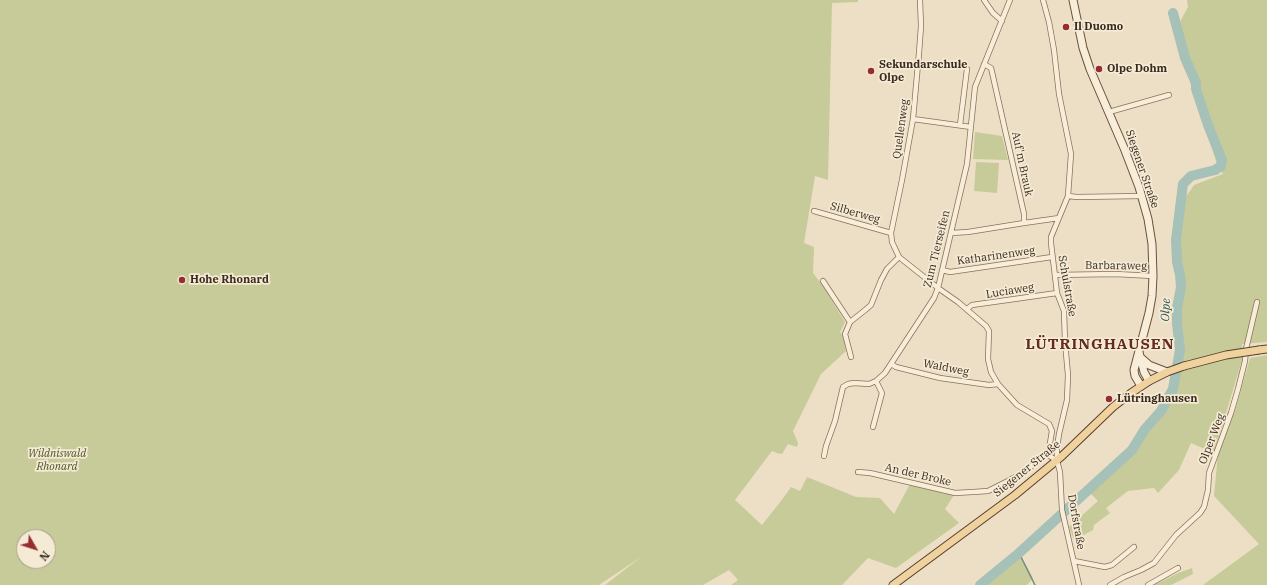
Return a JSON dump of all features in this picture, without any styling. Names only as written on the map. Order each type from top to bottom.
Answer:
[{"type":"main road","points":[[1140,386],[1167,372],[1204,360],[1267,349]]},
{"type":"main road","name":"Siegener Straße","points":[[893,585],[1015,495],[1057,461],[1113,407],[1140,386]]},
{"type":"street","name":"Quellenweg","points":[[899,257],[892,242],[891,233],[913,119],[920,47],[920,0]]},
{"type":"street","points":[[984,0],[993,13],[1002,21]]},
{"type":"street","name":"Zum Tierseifen","points":[[876,381],[885,373],[891,364],[934,298],[938,288],[967,164],[975,87],[1010,0]]},
{"type":"street","name":"Schulstraße","points":[[1042,0],[1049,22],[1059,94],[1071,154],[1071,171],[1068,196],[1064,210],[1051,237],[1057,293],[1064,311],[1068,375],[1067,400],[1059,434],[1057,461]]},
{"type":"street","name":"Siegener Straße","points":[[1073,0],[1083,48],[1090,69],[1127,155],[1142,196],[1148,219],[1152,244],[1154,276],[1149,313],[1140,355],[1134,370],[1140,386]]},
{"type":"street","name":"Auf'm Brauk","points":[[984,64],[990,68],[992,72],[1024,214],[1024,223]]},
{"type":"street","points":[[960,125],[967,69]]},
{"type":"street","points":[[1109,112],[1168,95]]},
{"type":"street","points":[[913,119],[971,127]]},
{"type":"street","points":[[1068,196],[1077,198],[1142,196]]},
{"type":"street","name":"Silberweg","points":[[814,211],[891,233]]},
{"type":"street","points":[[951,233],[968,232],[1059,218]]},
{"type":"street","points":[[851,357],[845,334],[850,322],[871,305],[881,280],[888,269],[899,257],[967,309],[986,326],[989,331],[988,359],[991,372],[998,384],[1016,405],[1049,424],[1052,431],[1047,454],[1057,461]]},
{"type":"street","name":"Katharinenweg","points":[[942,270],[950,272],[1052,257]]},
{"type":"street","name":"Barbaraweg","points":[[1055,275],[1115,274],[1154,276]]},
{"type":"street","points":[[823,281],[850,322]]},
{"type":"street","name":"Luciaweg","points":[[967,309],[972,305],[1057,293]]},
{"type":"street","name":"Olper Weg","points":[[1110,585],[1154,563],[1176,535],[1200,513],[1204,507],[1208,490],[1209,473],[1232,413],[1245,361],[1246,349],[1257,302]]},
{"type":"street","points":[[1140,355],[1149,365],[1167,372]]},
{"type":"street","points":[[1140,355],[1144,372],[1149,382]]},
{"type":"street","name":"Waldweg","points":[[891,364],[896,367],[940,378],[989,385],[998,384]]},
{"type":"street","points":[[824,456],[835,421],[843,387],[848,384],[869,384],[876,381],[882,393],[873,427]]},
{"type":"street","name":"An der Broke","points":[[858,472],[870,473],[955,492],[988,491],[1021,474],[1047,454]]},
{"type":"street","name":"Dorfstraße","points":[[1057,461],[1060,472],[1062,510],[1080,585]]},
{"type":"street","points":[[1074,562],[1105,568],[1112,565],[1134,547]]},
{"type":"street","points":[[1148,585],[1178,568]]},
{"type":"green space","name":"Wildniswald Rhonard","points":[[0,0],[858,0],[858,2],[832,3],[828,180],[815,176],[804,243],[814,247],[813,273],[823,286],[845,322],[840,332],[843,335],[846,351],[821,374],[793,431],[798,443],[797,447],[788,444],[782,454],[772,451],[735,500],[762,525],[791,487],[800,491],[807,477],[856,497],[880,498],[894,514],[910,484],[954,495],[945,509],[959,523],[896,568],[868,558],[842,585],[731,585],[738,580],[729,570],[703,585],[605,585],[641,557],[599,585],[0,585]]},
{"type":"green space","points":[[1187,0],[1267,0],[1267,342],[1242,344],[1242,360],[1214,453],[1191,443],[1179,470],[1158,493],[1154,488],[1128,491],[1106,508],[1110,513],[1094,525],[1093,530],[1074,540],[1069,527],[1098,501],[1089,492],[1136,449],[1146,431],[1163,413],[1175,390],[1182,350],[1179,310],[1183,277],[1179,263],[1179,244],[1185,198],[1194,185],[1223,174],[1217,164],[1174,33],[1188,7]]},
{"type":"green space","points":[[975,132],[1002,136],[1008,160],[973,159]]},
{"type":"green space","points":[[976,162],[999,163],[997,193],[974,191]]},
{"type":"green space","points":[[1267,355],[1267,585],[1203,585],[1259,544],[1214,496],[1218,454],[1236,407],[1250,358]]},
{"type":"green space","points":[[1019,554],[1033,578],[1027,585],[982,585],[1006,565]]},
{"type":"green space","points":[[1192,568],[1193,574],[1171,585],[1154,585],[1178,573]]},
{"type":"waterway","name":"Olpe","points":[[980,585],[1019,553],[1132,450],[1145,429],[1161,411],[1173,389],[1180,350],[1177,308],[1181,287],[1177,262],[1176,240],[1183,184],[1191,176],[1215,170],[1221,166],[1222,160],[1208,125],[1196,89],[1196,83],[1185,58],[1173,13]]},
{"type":"waterway","points":[[1019,553],[1035,585]]},
{"type":"place","name":"Il Duomo","points":[[1066,27]]},
{"type":"place","name":"Olpe Dohm","points":[[1099,69]]},
{"type":"place","name":"Sekundarschule Olpe","points":[[871,71]]},
{"type":"place","name":"Hohe Rhonard","points":[[182,280]]},
{"type":"place","name":"Lütringhausen","points":[[1109,399]]},
{"type":"district","name":"LÜTRINGHAUSEN","points":[[1100,345]]}]
